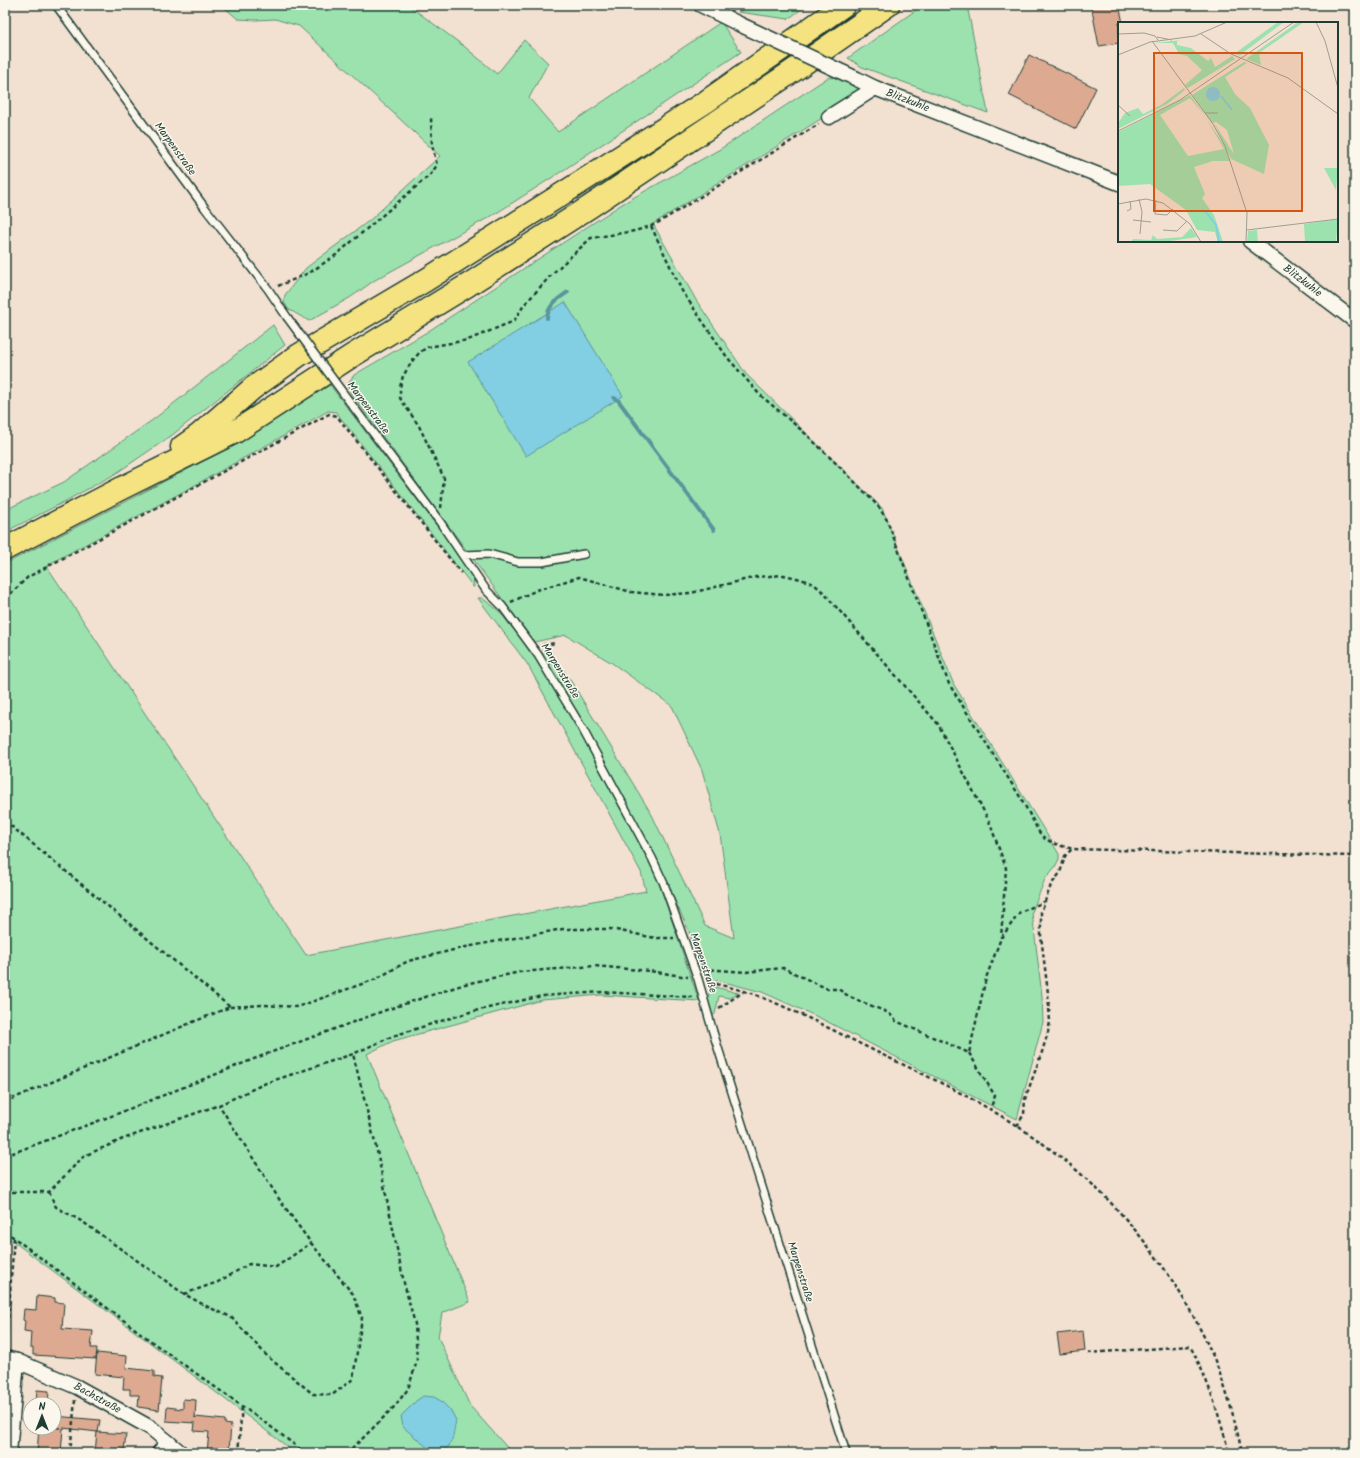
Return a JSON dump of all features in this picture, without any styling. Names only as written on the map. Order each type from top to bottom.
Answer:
[{"type":"highway","points":[[120,489],[199,435],[253,388],[299,355],[426,280],[707,101],[844,5]]},
{"type":"highway","points":[[5,550],[120,489],[235,432],[350,357],[468,285],[591,206],[788,75],[888,5]]},
{"type":"street","name":"Blitzkuhle","points":[[701,5],[875,88],[1118,182]]},
{"type":"street","points":[[829,118],[875,88]]},
{"type":"street","name":"Blitzkuhle","points":[[1251,242],[1355,321]]},
{"type":"street","points":[[9,1359],[9,1453]]},
{"type":"street","name":"Bachstraße","points":[[9,1359],[77,1387],[151,1428],[163,1448],[181,1453]]},
{"type":"lane","name":"Marpenstraße","points":[[56,5],[205,208],[268,289],[349,401],[440,522],[486,590],[502,606],[538,655],[582,728],[652,858],[664,884],[698,979],[713,1032],[846,1453]]},
{"type":"lane","points":[[463,555],[489,554],[518,562],[542,562],[584,554]]},
{"type":"path","points":[[268,289],[309,273],[336,255],[431,174],[437,165],[432,145],[431,117]]},
{"type":"path","points":[[440,522],[444,478],[419,426],[400,398],[400,387],[403,376],[420,352],[428,347],[468,340],[514,321],[524,305],[553,274],[591,238],[635,231],[651,226],[829,118]]},
{"type":"path","points":[[651,226],[682,291],[727,356],[759,394],[806,434],[878,506],[887,520],[897,543],[949,684],[1022,800],[1039,832],[1045,839],[1058,845],[1073,849],[1355,856]]},
{"type":"path","points":[[5,599],[28,577],[329,414],[337,416],[465,579]]},
{"type":"path","points":[[502,606],[537,590],[579,577],[631,592],[664,595],[691,593],[756,577],[784,575],[814,584],[824,593],[938,724],[989,822],[1006,868],[1001,938]]},
{"type":"path","points":[[5,821],[230,1007]]},
{"type":"path","points":[[1017,1126],[1024,1114],[1025,1100],[1046,1039],[1050,1022],[1041,936],[1041,912],[1051,885],[1060,873],[1065,856],[1073,849]]},
{"type":"path","points":[[968,1053],[986,978],[1001,938],[1020,912],[1044,902]]},
{"type":"path","points":[[5,1102],[230,1007],[263,1005],[297,1007],[376,979],[408,961],[466,947],[563,929],[611,929],[655,938],[676,938],[684,940]]},
{"type":"path","points":[[5,1156],[279,1050],[386,1010],[465,984],[520,972],[594,966],[650,971],[698,979],[765,998],[805,1016],[911,1068],[990,1110],[1017,1126],[1058,1154],[1106,1197],[1141,1238],[1182,1296],[1213,1356],[1236,1423],[1242,1453]]},
{"type":"path","points":[[695,970],[703,969],[746,972],[783,968],[828,989],[838,989],[850,997],[889,1013],[896,1021],[968,1053],[995,1096],[990,1110]]},
{"type":"path","points":[[5,1192],[49,1192],[84,1156],[123,1139],[219,1105],[266,1083],[353,1054],[393,1036],[470,1012],[542,996],[602,992],[704,998]]},
{"type":"path","points":[[719,1008],[744,992]]},
{"type":"path","points":[[346,1453],[360,1442],[394,1407],[408,1389],[417,1361],[415,1324],[404,1283],[377,1151],[353,1054]]},
{"type":"path","points":[[49,1192],[56,1207],[83,1222],[184,1294],[231,1317],[268,1357],[313,1394],[332,1395],[353,1379],[362,1318],[353,1294],[311,1243],[281,1202],[219,1105]]},
{"type":"path","points":[[5,1231],[305,1453]]},
{"type":"path","points":[[9,1359],[14,1238]]},
{"type":"path","points":[[184,1294],[218,1282],[249,1264],[276,1267],[311,1243]]},
{"type":"path","points":[[1088,1353],[1190,1346],[1202,1368],[1215,1400],[1229,1453]]},
{"type":"path","points":[[70,1453],[77,1387]]},
{"type":"path","points":[[238,1453],[242,1406]]},
{"type":"green space","points":[[224,5],[408,5],[465,47],[497,74],[524,40],[548,63],[529,98],[558,132],[721,22],[741,52],[495,214],[375,280],[351,297],[309,321],[288,309],[284,302],[285,295],[306,268],[370,220],[440,156],[299,26],[275,19],[238,19],[225,8]]},
{"type":"green space","points":[[749,5],[807,5],[788,19],[738,12]]},
{"type":"green space","points":[[923,5],[967,5],[988,113],[862,67],[848,58]]},
{"type":"green space","points":[[836,77],[854,84],[859,88],[859,95],[653,224],[696,300],[746,374],[882,508],[954,685],[1059,854],[1059,859],[1055,867],[1045,879],[1032,912],[1042,996],[1043,1022],[1017,1119],[820,1018],[762,992],[705,977],[688,929],[665,879],[578,714],[541,654],[549,649],[574,686],[652,815],[705,926],[734,938],[720,834],[702,770],[672,706],[612,663],[566,635],[534,642],[350,392],[349,382],[354,375],[427,332],[622,204],[722,148],[827,78]]},
{"type":"green space","points":[[273,325],[285,345],[171,436],[115,474],[5,532],[5,510],[64,482],[154,419]]},
{"type":"green space","points":[[330,385],[468,567],[473,576],[474,587],[336,412],[328,411],[49,564],[48,568],[306,955],[646,891],[641,872],[528,665],[478,598],[482,598],[499,611],[543,669],[574,721],[657,877],[699,1001],[601,995],[542,1000],[393,1041],[367,1054],[470,1302],[442,1313],[438,1337],[470,1406],[512,1453],[293,1453],[289,1448],[186,1370],[14,1242],[5,1237],[5,564],[219,453]]},
{"type":"green space","points":[[711,986],[738,993],[730,998],[719,996],[715,1014],[712,1016],[707,1001]]},
{"type":"water","points":[[565,302],[623,396],[526,456],[468,362]]},
{"type":"water","points":[[423,1396],[434,1397],[441,1401],[451,1411],[456,1420],[453,1437],[449,1446],[440,1453],[429,1449],[403,1427],[401,1416]]},
{"type":"building","points":[[1091,5],[1119,5],[1123,22],[1118,22],[1118,43],[1099,46]]},
{"type":"building","points":[[1029,55],[1096,88],[1076,129],[1009,95]]},
{"type":"building","points":[[37,1296],[55,1298],[55,1302],[64,1303],[62,1329],[93,1331],[91,1348],[97,1348],[96,1359],[33,1355],[33,1348],[30,1348],[31,1332],[24,1331],[25,1321],[23,1320],[24,1309],[36,1310]]},
{"type":"building","points":[[1083,1331],[1085,1351],[1060,1354],[1057,1334]]},
{"type":"building","points":[[97,1353],[127,1356],[126,1368],[154,1371],[154,1377],[162,1378],[159,1410],[138,1407],[139,1395],[130,1395],[130,1389],[123,1389],[124,1377],[95,1374]]},
{"type":"building","points":[[37,1390],[49,1391],[49,1396],[37,1396]]},
{"type":"building","points":[[183,1399],[196,1400],[195,1417],[225,1420],[225,1424],[231,1425],[229,1450],[219,1449],[219,1453],[207,1453],[209,1432],[194,1431],[195,1423],[166,1421],[167,1407],[183,1409]]},
{"type":"building","points":[[62,1417],[100,1420],[98,1432],[63,1428],[61,1453],[37,1453],[38,1436],[62,1436]]},
{"type":"building","points":[[97,1432],[126,1434],[124,1450],[121,1450],[121,1453],[95,1453]]},
{"type":"waterway","points":[[547,318],[551,306],[568,292]]},
{"type":"waterway","points":[[614,398],[618,400],[714,530]]}]
